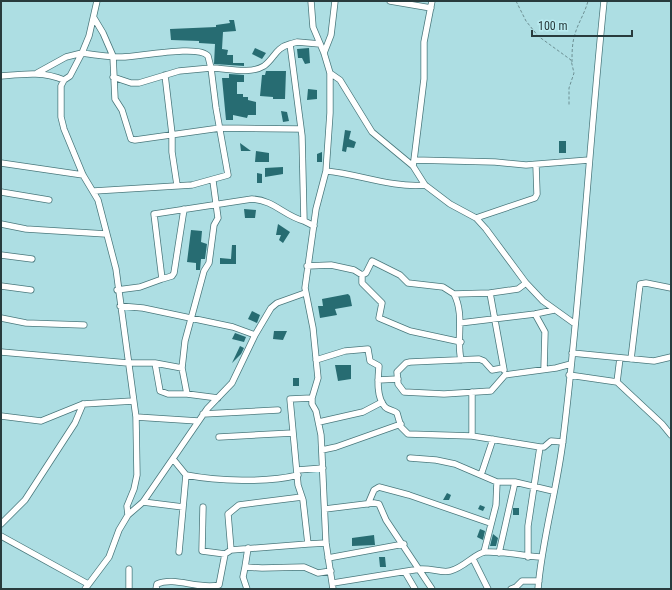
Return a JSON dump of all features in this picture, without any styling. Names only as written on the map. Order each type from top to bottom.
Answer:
[{"type":"street","points":[[97,1],[94,18],[82,53],[70,76],[64,80],[61,86],[61,117],[64,129],[83,175],[94,191],[98,200],[115,265],[117,290],[136,417],[136,481],[127,506],[128,515]]},
{"type":"street","points":[[311,1],[314,27],[330,73],[326,171],[316,209],[307,266],[305,293],[313,328],[318,378],[312,398],[319,422],[322,450],[326,543],[333,586],[420,569],[430,568],[450,571],[464,566],[484,552],[541,557]]},
{"type":"street","points":[[324,53],[331,35],[335,1]]},
{"type":"street","points":[[390,1],[431,8]]},
{"type":"street","points":[[413,166],[424,79],[424,42],[432,1]]},
{"type":"street","points":[[538,589],[541,557],[563,442],[585,229],[589,160],[604,1]]},
{"type":"street","points":[[94,18],[103,33],[113,56],[115,99],[122,110],[131,139],[135,140],[220,128],[301,129]]},
{"type":"street","points":[[113,77],[134,84],[179,71],[211,68],[250,70],[263,66],[282,46],[297,42],[320,44]]},
{"type":"street","points":[[290,44],[301,129],[304,221]]},
{"type":"street","points":[[37,73],[66,57],[82,53],[124,57],[160,52],[202,51],[208,56],[228,176],[214,180],[177,185],[94,191]]},
{"type":"street","points":[[1,76],[37,73],[52,75],[64,80]]},
{"type":"street","points":[[330,73],[340,80],[372,132],[413,166],[425,184],[450,204],[476,218],[486,229],[526,283],[554,310],[575,324]]},
{"type":"street","points":[[165,75],[172,134],[172,152],[177,185]]},
{"type":"street","points":[[414,160],[536,165],[589,160]]},
{"type":"street","points":[[1,163],[83,175]]},
{"type":"street","points":[[476,218],[535,198],[537,194],[536,165]]},
{"type":"street","points":[[326,171],[347,173],[387,183],[425,184]]},
{"type":"street","points":[[187,394],[182,368],[185,341],[192,320],[204,271],[209,263],[214,226],[218,218],[218,205],[214,180]]},
{"type":"street","points":[[1,192],[49,200]]},
{"type":"street","points":[[162,279],[154,214],[250,199],[265,200],[290,216],[314,226]]},
{"type":"street","points":[[117,290],[140,286],[172,276],[174,273],[184,209]]},
{"type":"street","points":[[1,224],[26,229],[106,234]]},
{"type":"street","points":[[1,255],[32,259]]},
{"type":"street","points":[[362,275],[366,273],[372,261],[400,275],[408,283],[443,287],[454,294],[457,299],[460,323],[460,360]]},
{"type":"street","points":[[307,266],[331,265],[354,270],[362,275]]},
{"type":"street","points":[[362,275],[362,283],[382,303],[379,318],[410,331],[461,342]]},
{"type":"street","points":[[454,294],[490,293],[518,288],[526,283]]},
{"type":"street","points":[[631,359],[640,284],[646,283],[671,288]]},
{"type":"street","points":[[1,286],[31,290]]},
{"type":"street","points":[[1,536],[86,586],[101,569],[108,557],[119,530],[128,515],[143,502],[203,414],[232,383],[255,335],[274,304],[305,293]]},
{"type":"street","points":[[490,293],[504,372],[491,391],[444,394],[404,392],[398,384],[397,372],[406,362],[482,359],[492,370],[504,372],[544,369],[571,364]]},
{"type":"street","points":[[120,306],[143,308],[233,328],[255,335]]},
{"type":"street","points":[[460,323],[535,314],[554,310]]},
{"type":"street","points":[[535,314],[545,332],[544,369]]},
{"type":"street","points":[[1,318],[26,323],[84,326]]},
{"type":"street","points":[[316,360],[345,351],[367,348],[370,361],[379,366],[378,380],[382,402],[386,407],[397,412],[404,431],[408,434],[493,438],[540,447],[544,447],[549,442],[563,442]]},
{"type":"street","points":[[1,352],[128,363],[155,363],[182,368]]},
{"type":"street","points":[[572,353],[654,361],[671,357]]},
{"type":"street","points":[[617,382],[620,358]]},
{"type":"street","points":[[155,363],[160,391],[168,394],[187,394],[218,398]]},
{"type":"street","points":[[570,376],[617,382],[662,424],[671,435]]},
{"type":"street","points":[[378,380],[398,379]]},
{"type":"street","points":[[472,392],[472,436]]},
{"type":"street","points":[[308,544],[292,434],[290,399],[312,398]]},
{"type":"street","points":[[1,416],[46,420],[83,404],[133,401]]},
{"type":"street","points":[[319,422],[362,412],[382,402]]},
{"type":"street","points":[[1,524],[25,500],[75,423],[83,404]]},
{"type":"street","points":[[203,414],[278,410]]},
{"type":"street","points":[[136,417],[198,421]]},
{"type":"street","points":[[322,450],[336,447],[401,424]]},
{"type":"street","points":[[219,437],[292,434]]},
{"type":"street","points":[[481,475],[493,438]]},
{"type":"street","points":[[528,557],[528,526],[540,447]]},
{"type":"street","points":[[410,458],[436,460],[455,464],[497,482],[514,482],[553,490]]},
{"type":"street","points":[[173,459],[186,475],[201,478],[253,480],[285,478],[298,472],[323,468]]},
{"type":"street","points":[[179,552],[186,475]]},
{"type":"street","points":[[484,552],[490,523],[496,506],[497,482]]},
{"type":"street","points":[[499,553],[514,482]]},
{"type":"street","points":[[368,504],[374,490],[380,487],[409,495],[490,523]]},
{"type":"street","points":[[230,550],[228,514],[231,510],[239,505],[302,497]]},
{"type":"street","points":[[143,502],[183,507]]},
{"type":"street","points":[[325,509],[379,504],[386,520],[404,544],[432,589]]},
{"type":"street","points":[[203,507],[202,551],[225,554]]},
{"type":"street","points":[[156,589],[158,584],[162,582],[179,583],[200,587],[218,587],[225,554],[230,550],[326,543]]},
{"type":"street","points":[[328,558],[404,544]]},
{"type":"street","points":[[247,589],[243,577],[248,548]]},
{"type":"street","points":[[473,559],[488,589]]},
{"type":"street","points":[[245,567],[304,567],[318,573],[331,571]]},
{"type":"street","points":[[129,569],[129,589]]},
{"type":"street","points":[[405,572],[415,589]]},
{"type":"street","points":[[511,589],[516,588],[522,581],[539,581]]},
{"type":"path","points":[[516,1],[526,21],[538,36],[566,55],[572,65]]},
{"type":"path","points":[[569,106],[569,88],[574,77],[572,65],[573,44],[588,1]]},
{"type":"building","points":[[229,20],[234,20],[236,31],[223,32],[222,49],[228,50],[227,55],[233,55],[233,63],[244,63],[244,66],[214,64],[215,44],[199,43],[199,41],[171,40],[170,29],[216,27],[216,25],[230,23]]},
{"type":"building","points":[[255,48],[266,53],[262,59],[252,54]]},
{"type":"building","points":[[309,48],[310,63],[305,64],[302,58],[298,58],[297,49]]},
{"type":"building","points":[[266,71],[286,71],[285,99],[273,99],[273,97],[260,96],[262,75],[265,75]]},
{"type":"building","points":[[229,74],[244,75],[244,82],[237,82],[237,94],[243,94],[243,97],[248,97],[248,100],[256,102],[256,115],[248,115],[247,118],[233,115],[233,120],[226,120],[222,78],[229,78]]},
{"type":"building","points":[[308,89],[317,90],[317,99],[307,100]]},
{"type":"building","points":[[281,111],[287,112],[289,121],[283,122]]},
{"type":"building","points":[[345,130],[351,131],[349,139],[356,142],[354,148],[347,147],[346,152],[342,151]]},
{"type":"building","points":[[559,141],[566,141],[566,153],[559,153]]},
{"type":"building","points":[[240,143],[251,151],[241,151]]},
{"type":"building","points":[[256,151],[269,153],[269,162],[255,162]]},
{"type":"building","points":[[322,152],[322,162],[317,162],[317,154]]},
{"type":"building","points":[[283,167],[283,174],[265,177],[265,168]]},
{"type":"building","points":[[257,173],[262,174],[262,183],[257,183]]},
{"type":"building","points":[[244,209],[256,210],[255,218],[245,218]]},
{"type":"building","points":[[278,224],[290,232],[283,243],[279,240],[281,235],[276,235]]},
{"type":"building","points":[[191,230],[202,231],[201,242],[207,244],[205,259],[201,259],[200,270],[196,270],[196,263],[187,262]]},
{"type":"building","points":[[232,245],[236,245],[236,264],[220,264],[220,258],[231,259]]},
{"type":"building","points":[[348,294],[350,296],[352,306],[335,309],[337,315],[320,318],[318,306],[323,306],[322,299]]},
{"type":"building","points":[[252,311],[260,315],[257,323],[248,319]]},
{"type":"building","points":[[274,331],[287,331],[283,340],[273,339]]},
{"type":"building","points":[[235,333],[246,337],[244,342],[232,339]]},
{"type":"building","points":[[240,346],[244,348],[241,354],[232,363]]},
{"type":"building","points":[[335,365],[351,365],[351,379],[338,381]]},
{"type":"building","points":[[293,378],[299,378],[299,386],[293,386]]},
{"type":"building","points":[[447,493],[451,495],[449,500],[443,500]]},
{"type":"building","points":[[480,505],[485,507],[483,511],[478,509]]},
{"type":"building","points":[[513,508],[519,508],[519,515],[513,515]]},
{"type":"building","points":[[480,529],[485,531],[483,540],[477,537]]},
{"type":"building","points":[[493,534],[498,538],[496,546],[490,546]]},
{"type":"building","points":[[374,535],[375,545],[352,546],[352,538]]},
{"type":"building","points":[[379,557],[385,557],[386,567],[380,567]]}]
